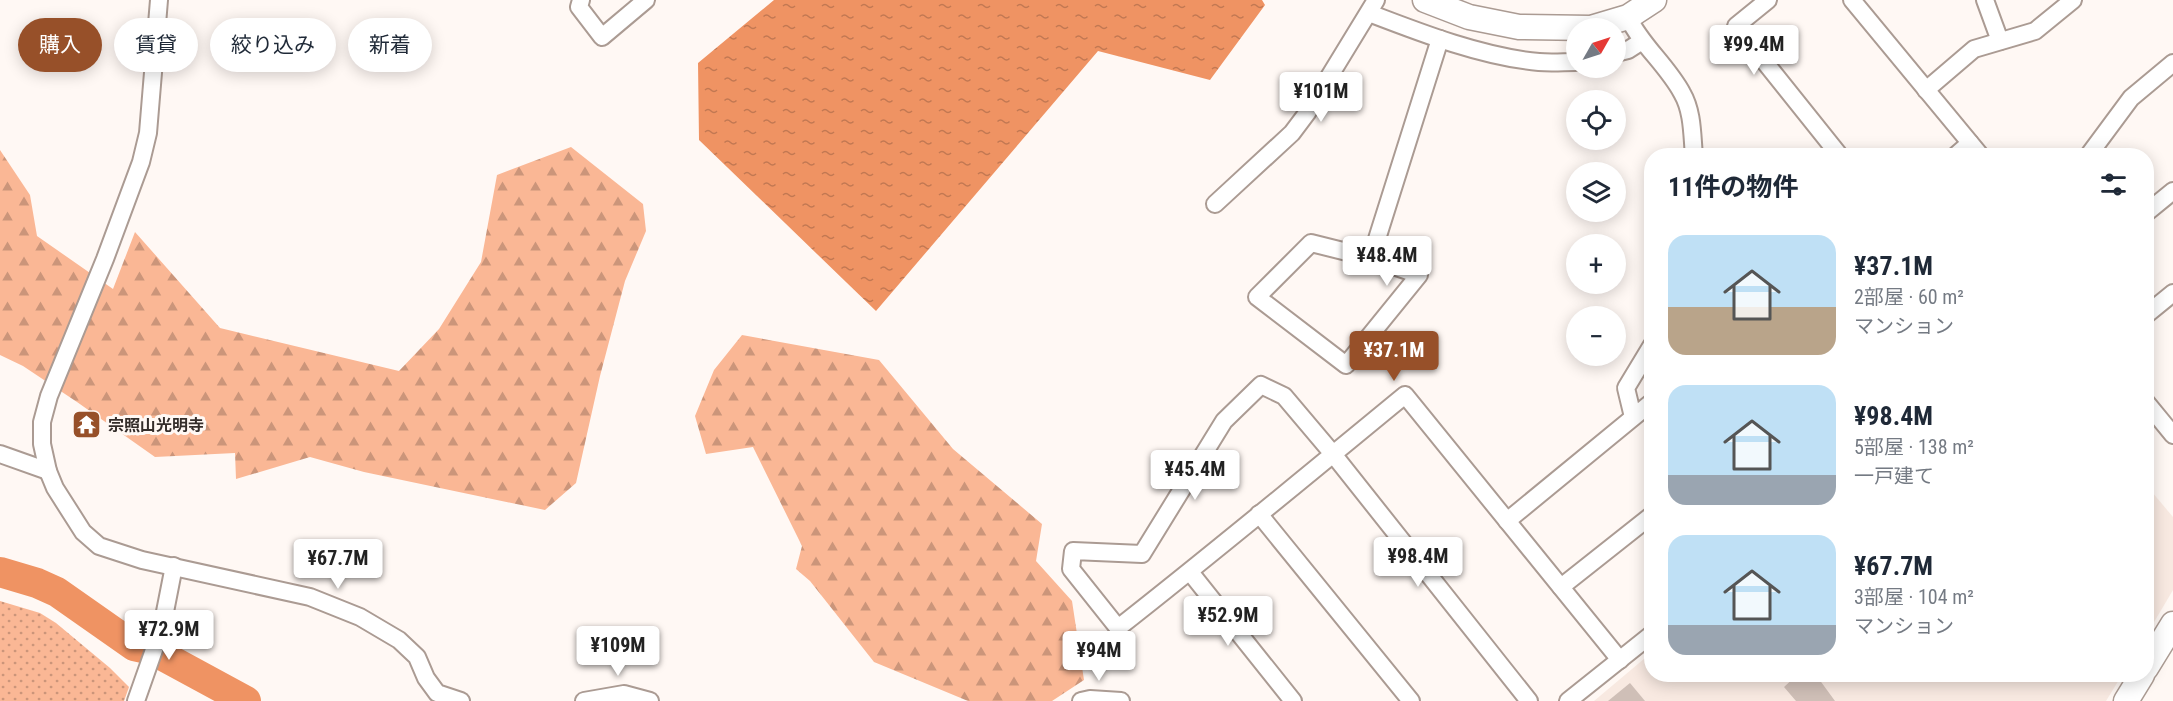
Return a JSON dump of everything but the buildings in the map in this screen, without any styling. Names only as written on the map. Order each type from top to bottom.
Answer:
[{"type":"street","points":[[159,0],[148,133],[141,162],[105,259],[49,396],[42,422],[42,444],[48,471],[55,488],[83,532],[99,546],[142,560],[310,597],[360,617],[399,640],[417,657],[426,678],[437,693],[461,701]]},
{"type":"street","points":[[581,0],[579,7],[602,37],[646,0]]},
{"type":"street","points":[[1425,0],[1469,18],[1518,27],[1591,28],[1628,17],[1654,0]]},
{"type":"street","points":[[1768,0],[1736,26],[1834,148]]},
{"type":"street","points":[[1852,0],[1974,148]]},
{"type":"street","points":[[1985,0],[2000,41]]},
{"type":"street","points":[[1926,90],[1974,49],[2035,31],[2073,0]]},
{"type":"street","points":[[1215,204],[1293,133],[1373,6],[1440,39],[1538,62],[1566,62]]},
{"type":"street","points":[[1628,17],[1636,33],[1653,52],[1682,93],[1690,112],[1693,148]]},
{"type":"street","points":[[1371,258],[1440,39]]},
{"type":"street","points":[[1626,50],[1642,41]]},
{"type":"street","points":[[2094,148],[2131,98],[2173,63]]},
{"type":"street","points":[[2154,206],[2173,191]]},
{"type":"street","points":[[1311,243],[1371,258],[1419,275],[1346,365],[1257,297],[1311,243]]},
{"type":"street","points":[[2154,310],[2170,301]]},
{"type":"street","points":[[1633,417],[1626,388],[1644,358]]},
{"type":"street","points":[[1529,701],[1333,454],[1284,396],[1261,385],[1224,421],[1142,554],[1073,551],[1071,568],[1118,628],[1190,572],[1258,514],[1333,454],[1405,395],[1620,660]]},
{"type":"street","points":[[1507,521],[1644,408]]},
{"type":"street","points":[[2154,412],[2173,435]]},
{"type":"street","points":[[0,454],[48,471]]},
{"type":"street","points":[[1258,514],[1411,701]]},
{"type":"street","points":[[1561,588],[1644,521]]},
{"type":"street","points":[[136,701],[162,627],[174,567]]},
{"type":"street","points":[[1190,572],[1293,701]]},
{"type":"street","points":[[2154,655],[2173,624]]},
{"type":"street","points":[[1568,701],[1644,640]]},
{"type":"street","points":[[2126,701],[2138,682]]},
{"type":"street","points":[[584,701],[624,694],[650,701]]},
{"type":"street","points":[[1081,701],[1090,699],[1121,701]]},
{"type":"shaded area","points":[[2154,494],[2173,517],[2173,590],[2154,622]]},
{"type":"shaded area","points":[[1644,659],[1644,682],[2118,682],[2106,701],[1594,701]]},
{"type":"green space","points":[[571,147],[643,204],[646,231],[625,281],[600,376],[576,483],[545,510],[364,472],[310,457],[236,479],[235,453],[155,457],[23,366],[0,355],[0,150],[30,195],[37,236],[113,289],[135,232],[220,328],[399,371],[439,329],[481,262],[497,175]]},
{"type":"green space","points":[[742,335],[879,360],[953,449],[1042,524],[1036,561],[1072,601],[1084,680],[1052,701],[968,701],[874,662],[810,581],[796,569],[802,546],[753,447],[706,454],[695,416],[714,370]]},
{"type":"green space","points":[[0,601],[40,613],[56,623],[129,687],[124,701],[0,701]]},
{"type":"water","points":[[774,0],[1262,0],[1265,5],[1210,80],[1098,51],[876,311],[699,140],[698,63]]},
{"type":"waterway","points":[[0,572],[37,583],[57,592],[134,646],[152,650],[246,701]]},
{"type":"place","name":"宗照山光明寺","points":[[87,425]]}]
